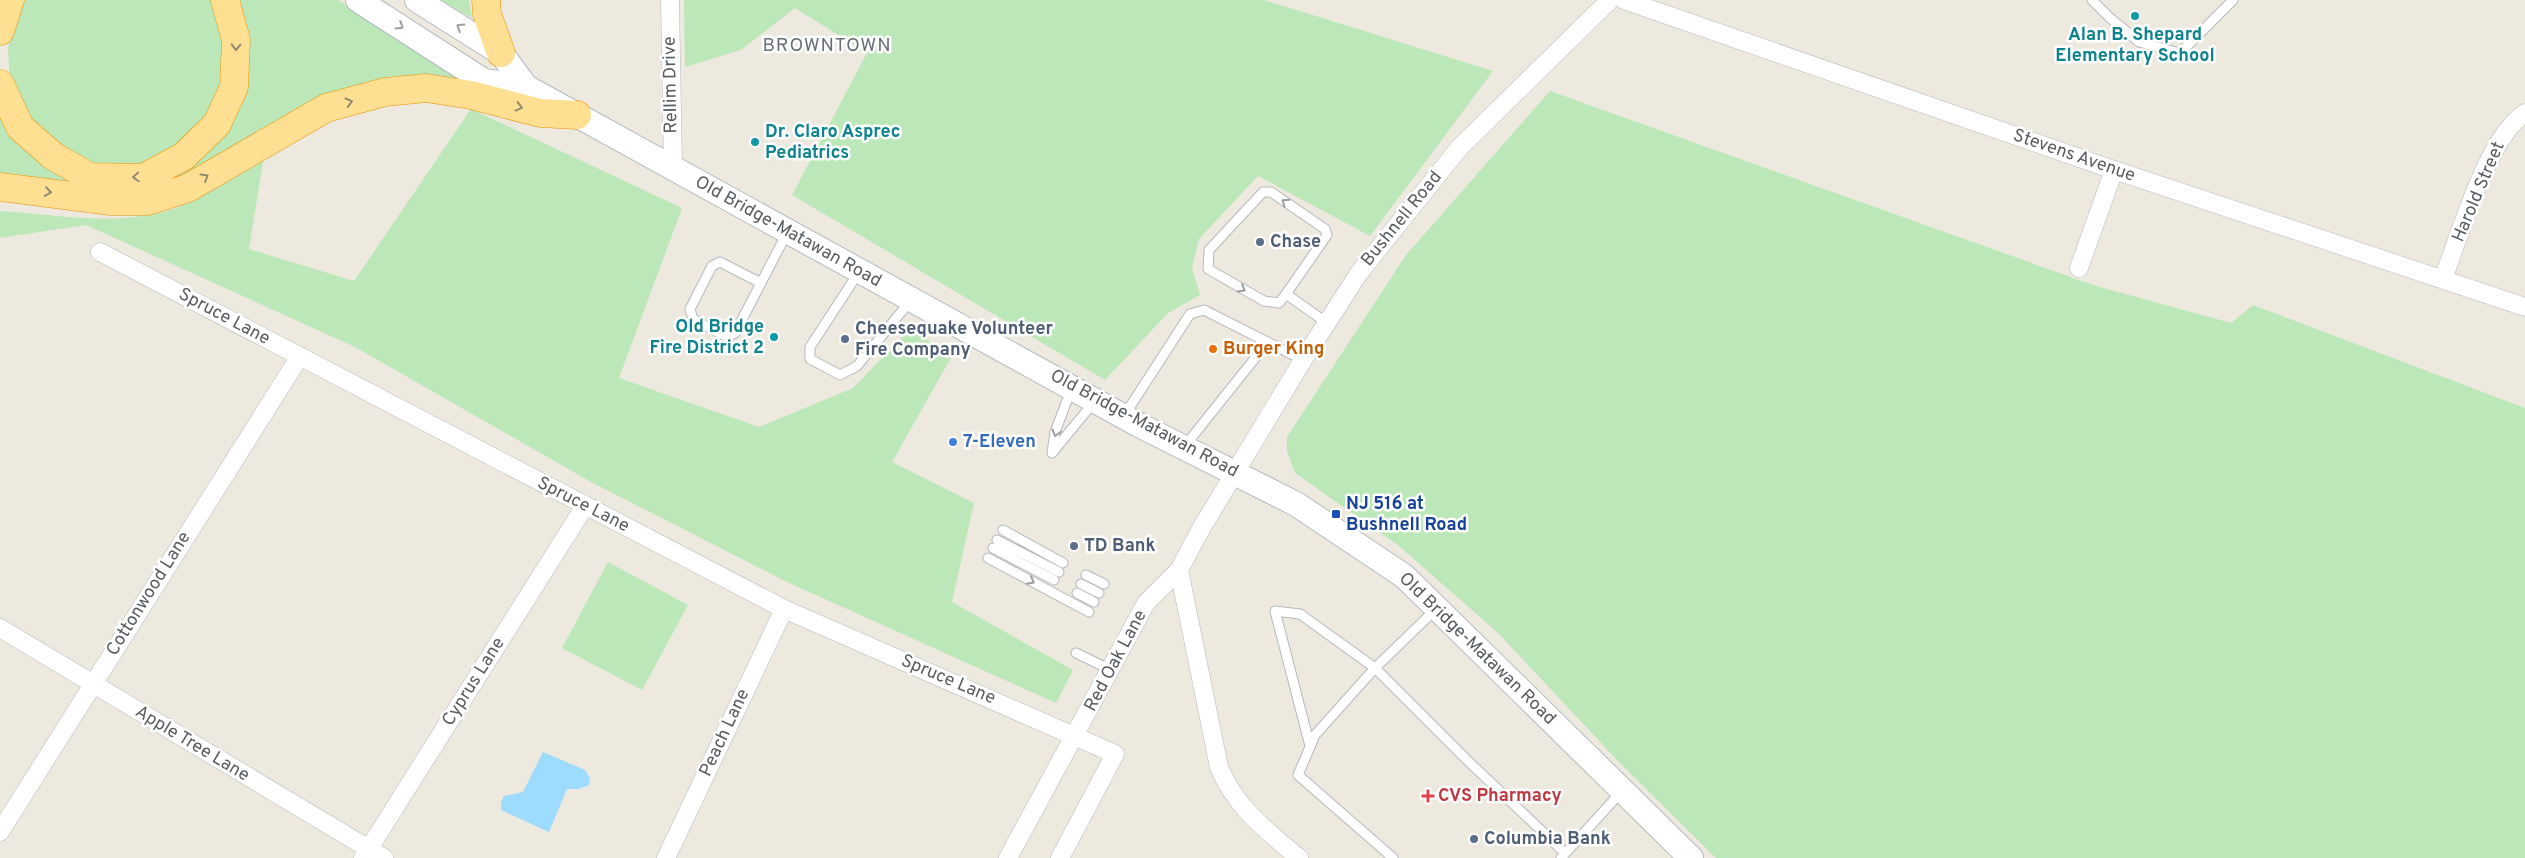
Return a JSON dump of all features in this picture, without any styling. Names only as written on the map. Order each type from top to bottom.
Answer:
[{"type":"highway","points":[[0,31],[10,0]]},
{"type":"highway","points":[[0,84],[20,127],[52,156],[90,177],[143,178],[184,156],[217,124],[234,87],[236,40],[225,0]]},
{"type":"highway","points":[[486,0],[488,14],[502,53]]},
{"type":"highway","points":[[0,187],[110,201],[148,201],[188,188],[326,108],[385,92],[426,88],[472,95],[540,113],[577,115]]},
{"type":"main road","name":"Old Bridge-Matawan Road","points":[[358,0],[484,81],[526,87],[1072,388],[1296,504],[1404,576],[1691,858]]},
{"type":"main road","name":"Old Bridge-Matawan Road","points":[[417,0],[502,53],[526,87]]},
{"type":"street","name":"Rellim Drive","points":[[670,0],[672,169]]},
{"type":"street","name":"Bushnell Road","points":[[1236,472],[1303,360],[1360,273],[1460,147],[1610,0]]},
{"type":"street","name":"Stevens Avenue","points":[[1624,0],[2114,170],[2525,307]]},
{"type":"street","name":"Harold Street","points":[[2443,279],[2492,151],[2504,132],[2525,113]]},
{"type":"street","points":[[2078,268],[2114,170]]},
{"type":"street","name":"Spruce Lane","points":[[100,252],[784,609],[1076,735],[1115,754],[1060,858]]},
{"type":"street","name":"Cottonwood Lane","points":[[0,832],[300,356]]},
{"type":"street","name":"Red Oak Lane","points":[[1008,858],[1146,603],[1179,570],[1236,472]]},
{"type":"street","name":"Cyprus Lane","points":[[366,854],[585,506]]},
{"type":"street","points":[[1179,570],[1219,767],[1235,798],[1260,825],[1299,858]]},
{"type":"street","name":"Peach Lane","points":[[666,858],[784,609]]},
{"type":"street","name":"Apple Tree Lane","points":[[0,628],[366,854],[384,858]]},
{"type":"lane","points":[[2092,0],[2108,17],[2139,42],[2180,53],[2233,0]]},
{"type":"lane","points":[[1263,192],[1271,192],[1325,229],[1327,235],[1286,294],[1279,303],[1264,302],[1208,269],[1209,250],[1263,192]]},
{"type":"lane","points":[[761,283],[720,262],[712,266],[690,309],[693,319],[727,337],[735,333],[788,233]]},
{"type":"lane","points":[[859,271],[810,347],[810,359],[840,375],[857,366],[911,300]]},
{"type":"lane","points":[[1286,294],[1327,323]]},
{"type":"lane","points":[[1124,416],[1190,314],[1204,310],[1303,360]]},
{"type":"lane","points":[[1184,447],[1268,342]]},
{"type":"lane","points":[[1072,388],[1056,432],[1052,453],[1095,400]]},
{"type":"lane","points":[[1002,530],[1061,567],[995,544],[1054,580]]},
{"type":"lane","points":[[988,558],[1089,612]]},
{"type":"lane","points":[[1086,575],[1104,584]]},
{"type":"lane","points":[[1082,584],[1099,593]]},
{"type":"lane","points":[[1077,593],[1094,602]]},
{"type":"lane","points":[[1393,858],[1298,775],[1315,735],[1375,668],[1436,609]]},
{"type":"lane","points":[[1310,746],[1275,611],[1300,614],[1375,668],[1563,856],[1622,791]]},
{"type":"lane","points":[[1076,652],[1111,670]]},
{"type":"green space","points":[[20,0],[215,0],[222,17],[222,94],[193,136],[150,161],[130,165],[88,162],[37,131],[15,96],[9,69],[8,48]]},
{"type":"green space","points":[[237,0],[338,0],[461,78],[458,82],[423,77],[174,182],[138,192],[0,175],[0,110],[7,122],[136,184],[246,87],[248,42]]},
{"type":"green space","points":[[440,0],[469,0],[472,18]]},
{"type":"green space","points":[[684,0],[1264,0],[1493,71],[1370,236],[1258,176],[1199,239],[1192,267],[1200,295],[1168,313],[1105,380],[792,195],[867,53],[795,8],[741,50],[685,67]]},
{"type":"green space","points":[[1550,91],[2096,286],[2231,323],[2253,305],[2525,408],[2525,858],[1716,858],[1618,761],[1498,633],[1399,546],[1295,473],[1287,451],[1287,437],[1406,255]]},
{"type":"green space","points":[[471,109],[682,208],[619,378],[759,427],[853,388],[910,329],[952,356],[892,462],[974,503],[952,602],[1073,670],[1056,703],[787,582],[591,482],[355,347],[86,225],[0,238],[0,211],[100,218],[125,218],[149,215],[173,209],[196,199],[264,156],[249,249],[354,281]]},
{"type":"green space","points":[[608,562],[688,605],[642,690],[562,648]]},
{"type":"water","points":[[543,752],[585,770],[590,778],[589,785],[579,789],[567,789],[549,832],[501,810],[501,802],[504,796],[523,792]]},
{"type":"place","name":"Alan B. Shepard Elementary School","points":[[2135,16]]},
{"type":"place","name":"Dr. Claro Asprec Pediatrics","points":[[755,142]]},
{"type":"place","name":"Chase","points":[[1260,242]]},
{"type":"place","name":"Old Bridge Fire District 2","points":[[774,337]]},
{"type":"place","name":"Cheesequake Volunteer Fire Company","points":[[845,339]]},
{"type":"place","name":"Burger King","points":[[1213,349]]},
{"type":"place","name":"7-Eleven","points":[[953,442]]},
{"type":"place","name":"NJ 516 at Bushnell Road","points":[[1336,514]]},
{"type":"place","name":"TD Bank","points":[[1074,546]]},
{"type":"place","name":"CVS Pharmacy","points":[[1428,796]]},
{"type":"place","name":"Columbia Bank","points":[[1474,839]]},
{"type":"district","name":"BROWNTOWN","points":[[827,46]]}]
